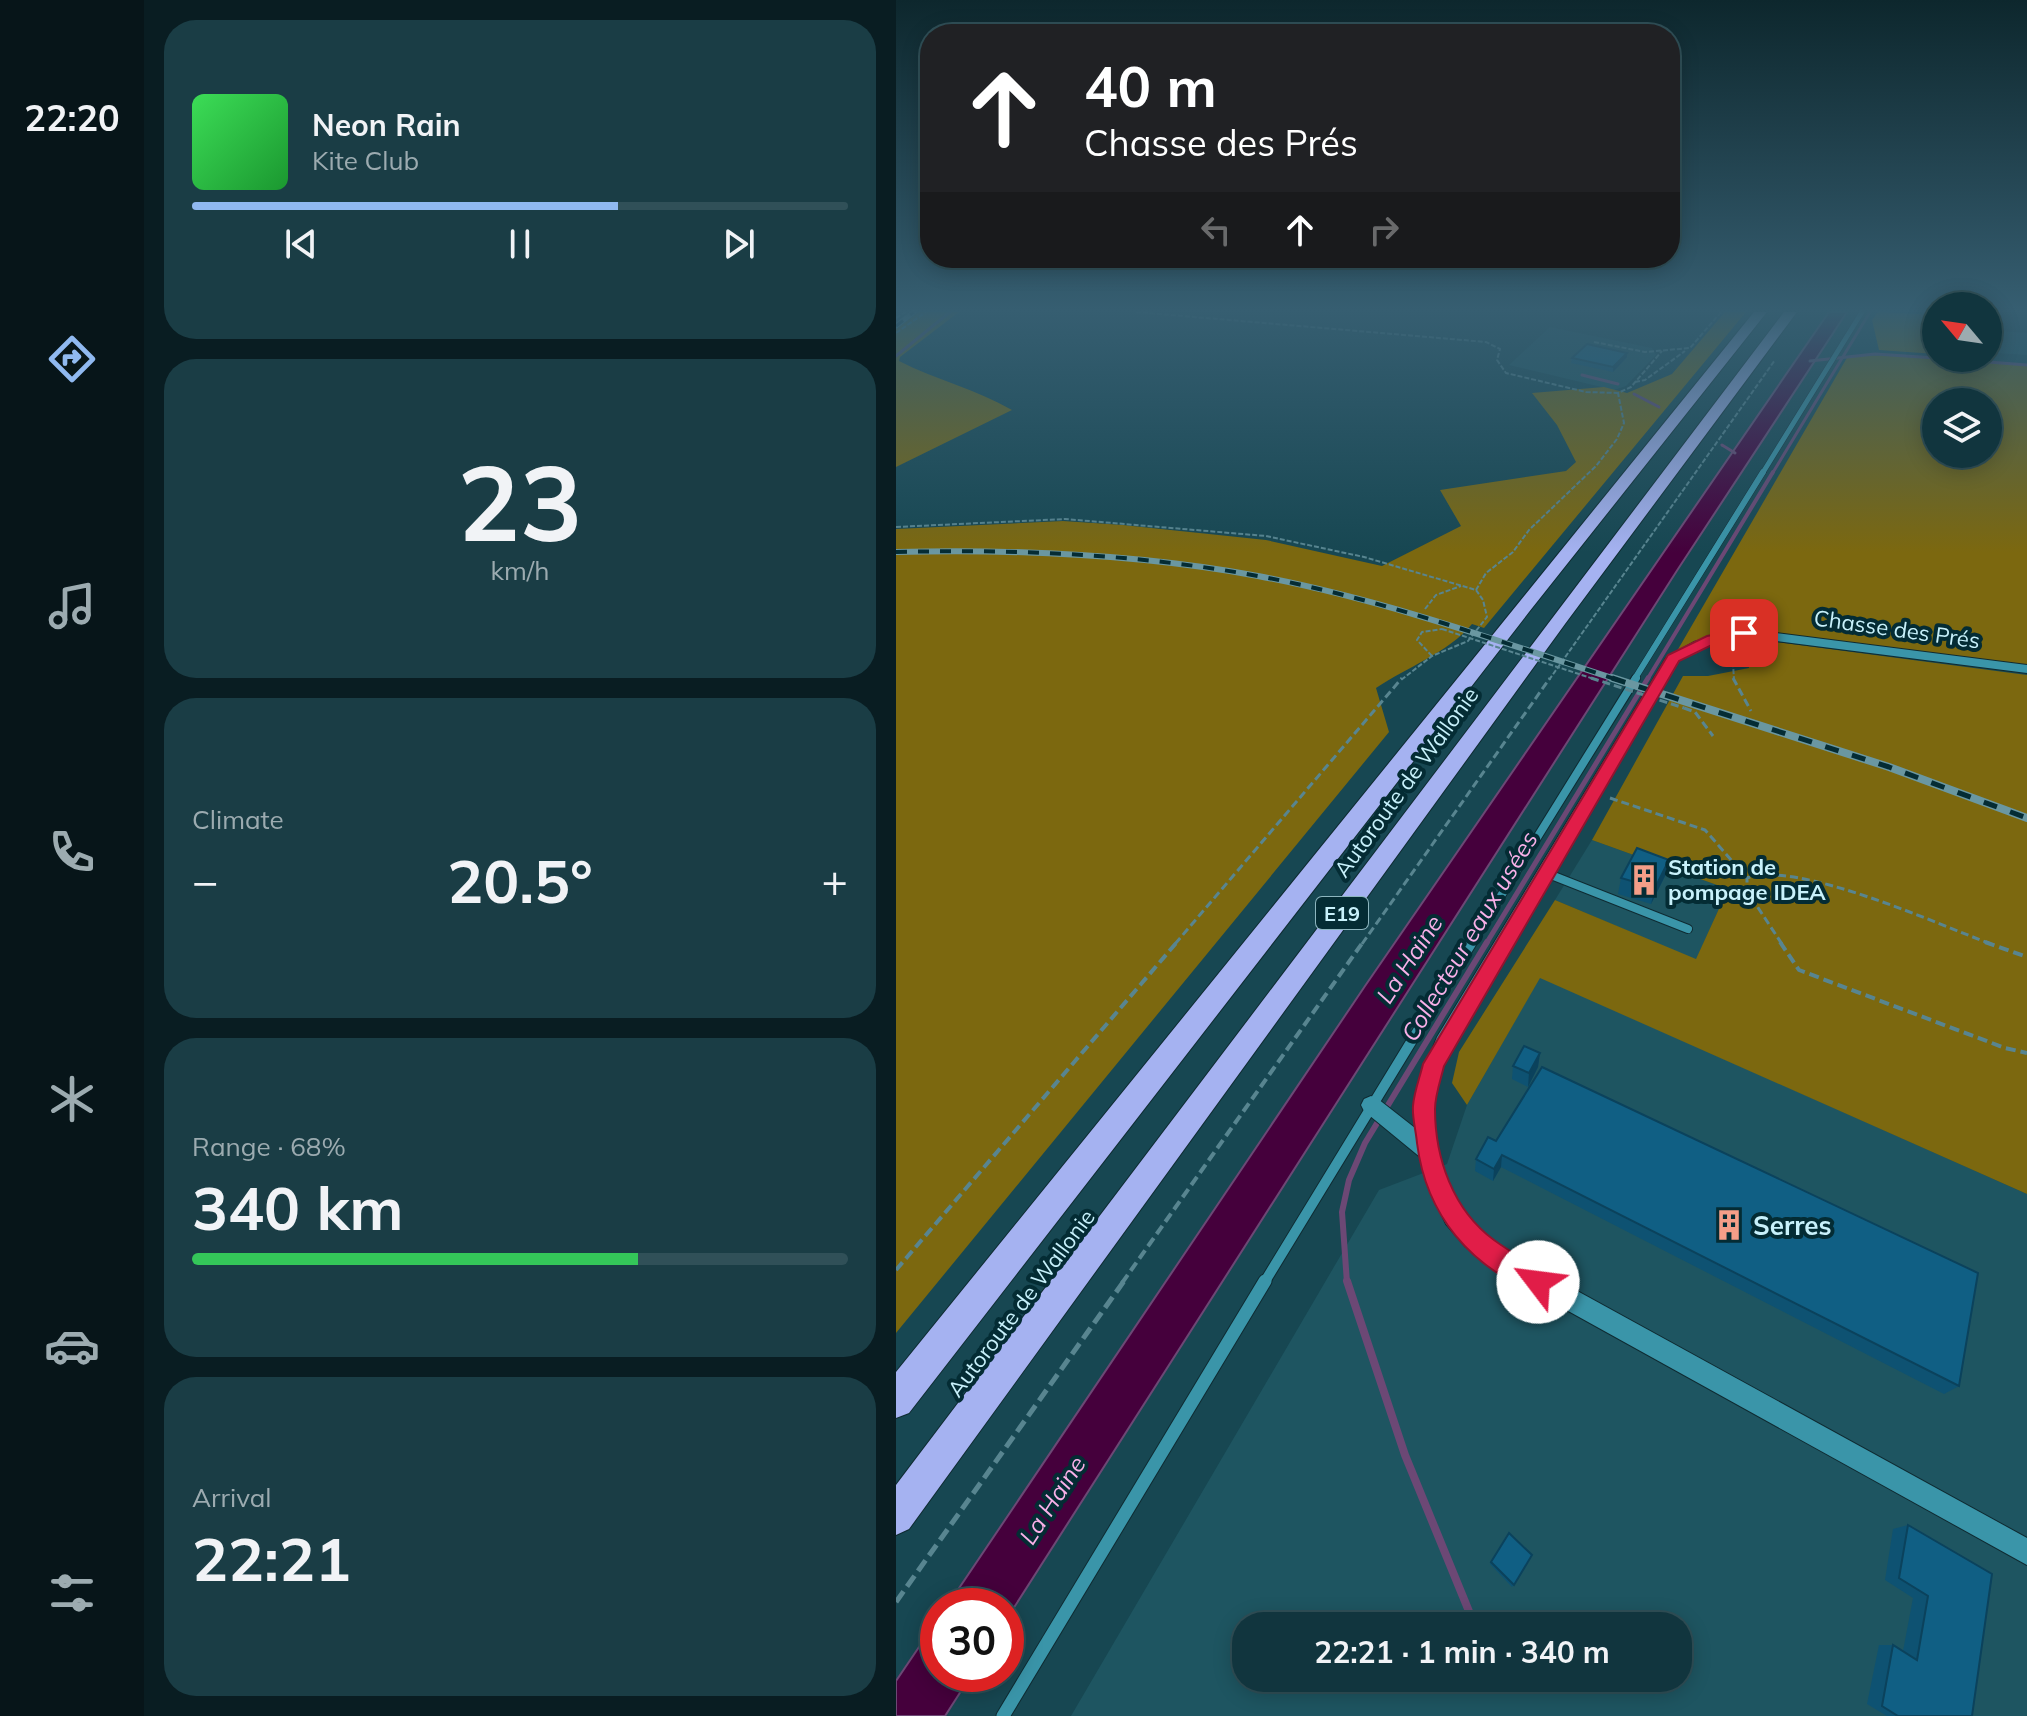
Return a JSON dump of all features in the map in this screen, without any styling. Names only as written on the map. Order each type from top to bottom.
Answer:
[{"type":"highway","name":"Autoroute de Wallonie","points":[[896,1400],[1696,392]]},
{"type":"highway","name":"Autoroute de Wallonie","points":[[896,1516],[1558,620],[1730,392]]},
{"type":"street","name":"Chasse des Prés","points":[[1431,1162],[1424,1107],[1434,1064],[1673,658],[1712,639],[1744,633],[2027,669]]},
{"type":"street","points":[[1371,1105],[1431,1162],[1444,1201],[1462,1228],[1511,1267],[2027,1552]]},
{"type":"lane","points":[[1003,1716],[1371,1105],[1812,392]]},
{"type":"lane","points":[[1546,873],[1688,929]]},
{"type":"path","points":[[1476,590],[1483,576],[1515,550],[1530,529],[1549,514],[1612,448],[1623,428],[1625,415],[1617,401],[1618,393],[1589,392]]},
{"type":"path","points":[[896,1602],[1752,392]]},
{"type":"path","points":[[896,527],[1065,519],[1266,536],[1314,545],[1476,590],[1483,600],[1487,617],[1468,641],[1432,656],[1403,677],[896,1270]]},
{"type":"path","points":[[1425,609],[1436,595],[1461,586]]},
{"type":"path","points":[[1432,656],[1417,640],[1422,632],[1442,629],[1695,712],[1713,736]]},
{"type":"path","points":[[1712,639],[1733,663],[1732,675],[1751,711]]},
{"type":"path","points":[[1594,792],[1705,830],[1747,878],[1747,891],[1799,970],[2005,1048],[2027,1053]]},
{"type":"path","points":[[1747,878],[1757,874],[1787,873],[1810,878],[2027,957]]},
{"type":"shaded area","points":[[896,392],[974,392],[1012,410],[896,467]]},
{"type":"shaded area","points":[[1680,392],[1484,628],[1472,624],[1439,651],[1376,688],[1389,732],[896,1333],[896,529],[1063,521],[1123,525],[1266,540],[1382,566],[1461,526],[1440,490],[1566,471],[1576,462],[1557,425],[1532,393]]},
{"type":"shaded area","points":[[1827,392],[1922,392],[1922,468],[2002,468],[2002,392],[2027,392],[2027,669],[1744,633],[1712,639],[1673,658]]},
{"type":"shaded area","points":[[1746,638],[2027,675],[2027,1194],[1540,978],[1467,1105],[1452,1083],[1459,1052],[1555,900],[1696,959],[1728,889],[1592,840],[1683,676],[1708,676],[1749,668],[1748,656],[1732,646]]},
{"type":"shaded area","points":[[1592,840],[1728,889],[1696,960],[1555,900]]},
{"type":"shaded area","points":[[1540,977],[2027,1194],[2027,1716],[1071,1716],[1379,1190],[1447,1164],[1467,1105]]},
{"type":"water","name":"La Haine","points":[[1774,392],[1794,392],[1024,1592],[1024,1588],[959,1588],[1365,986]]},
{"type":"water","points":[[920,1646],[920,1692],[960,1692],[945,1716],[896,1716],[896,1681]]},
{"type":"building","points":[[1637,848],[1669,860],[1655,888],[1621,878]]},
{"type":"building","points":[[1524,1046],[1540,1053],[1529,1073],[1513,1066]]},
{"type":"building","name":"Serres","points":[[1542,1067],[1978,1273],[1959,1386],[1502,1155],[1494,1169],[1476,1159],[1488,1137],[1496,1141]]},
{"type":"building","points":[[1908,1525],[1992,1574],[1972,1716],[1898,1716],[1882,1706],[1893,1645],[1917,1660],[1928,1596],[1899,1578]]},
{"type":"building","points":[[1509,1533],[1532,1555],[1514,1585],[1491,1562]]},
{"type":"waterway","name":"Collecteur eaux usées","points":[[1772,474],[1822,392]]},
{"type":"waterway","points":[[1634,394],[1659,407]]},
{"type":"waterway","points":[[1722,445],[1735,453]]},
{"type":"waterway","name":"Collecteur eaux usées","points":[[1647,680],[1773,472]]},
{"type":"waterway","name":"Collecteur eaux usées","points":[[1486,944],[1648,678]]},
{"type":"waterway","name":"Collecteur eaux usées","points":[[1347,1283],[1342,1212],[1349,1180],[1365,1143],[1487,942]]},
{"type":"waterway","name":"Collecteur eaux usées","points":[[1347,1281],[1405,1455],[1469,1612]]},
{"type":"railway","points":[[896,552],[987,551],[1123,558],[1258,576],[1395,609],[1618,680]]},
{"type":"railway","points":[[1612,678],[1889,767],[2027,818]]},
{"type":"place","name":"Station de pompage IDEA","points":[[1644,880]]},
{"type":"place","name":"Serres","points":[[1729,1225]]},
{"type":"route","points":[[1538,1282],[1484,1248],[1462,1228],[1444,1201],[1432,1171],[1424,1107],[1434,1064],[1673,658],[1712,639],[1744,633]]}]
